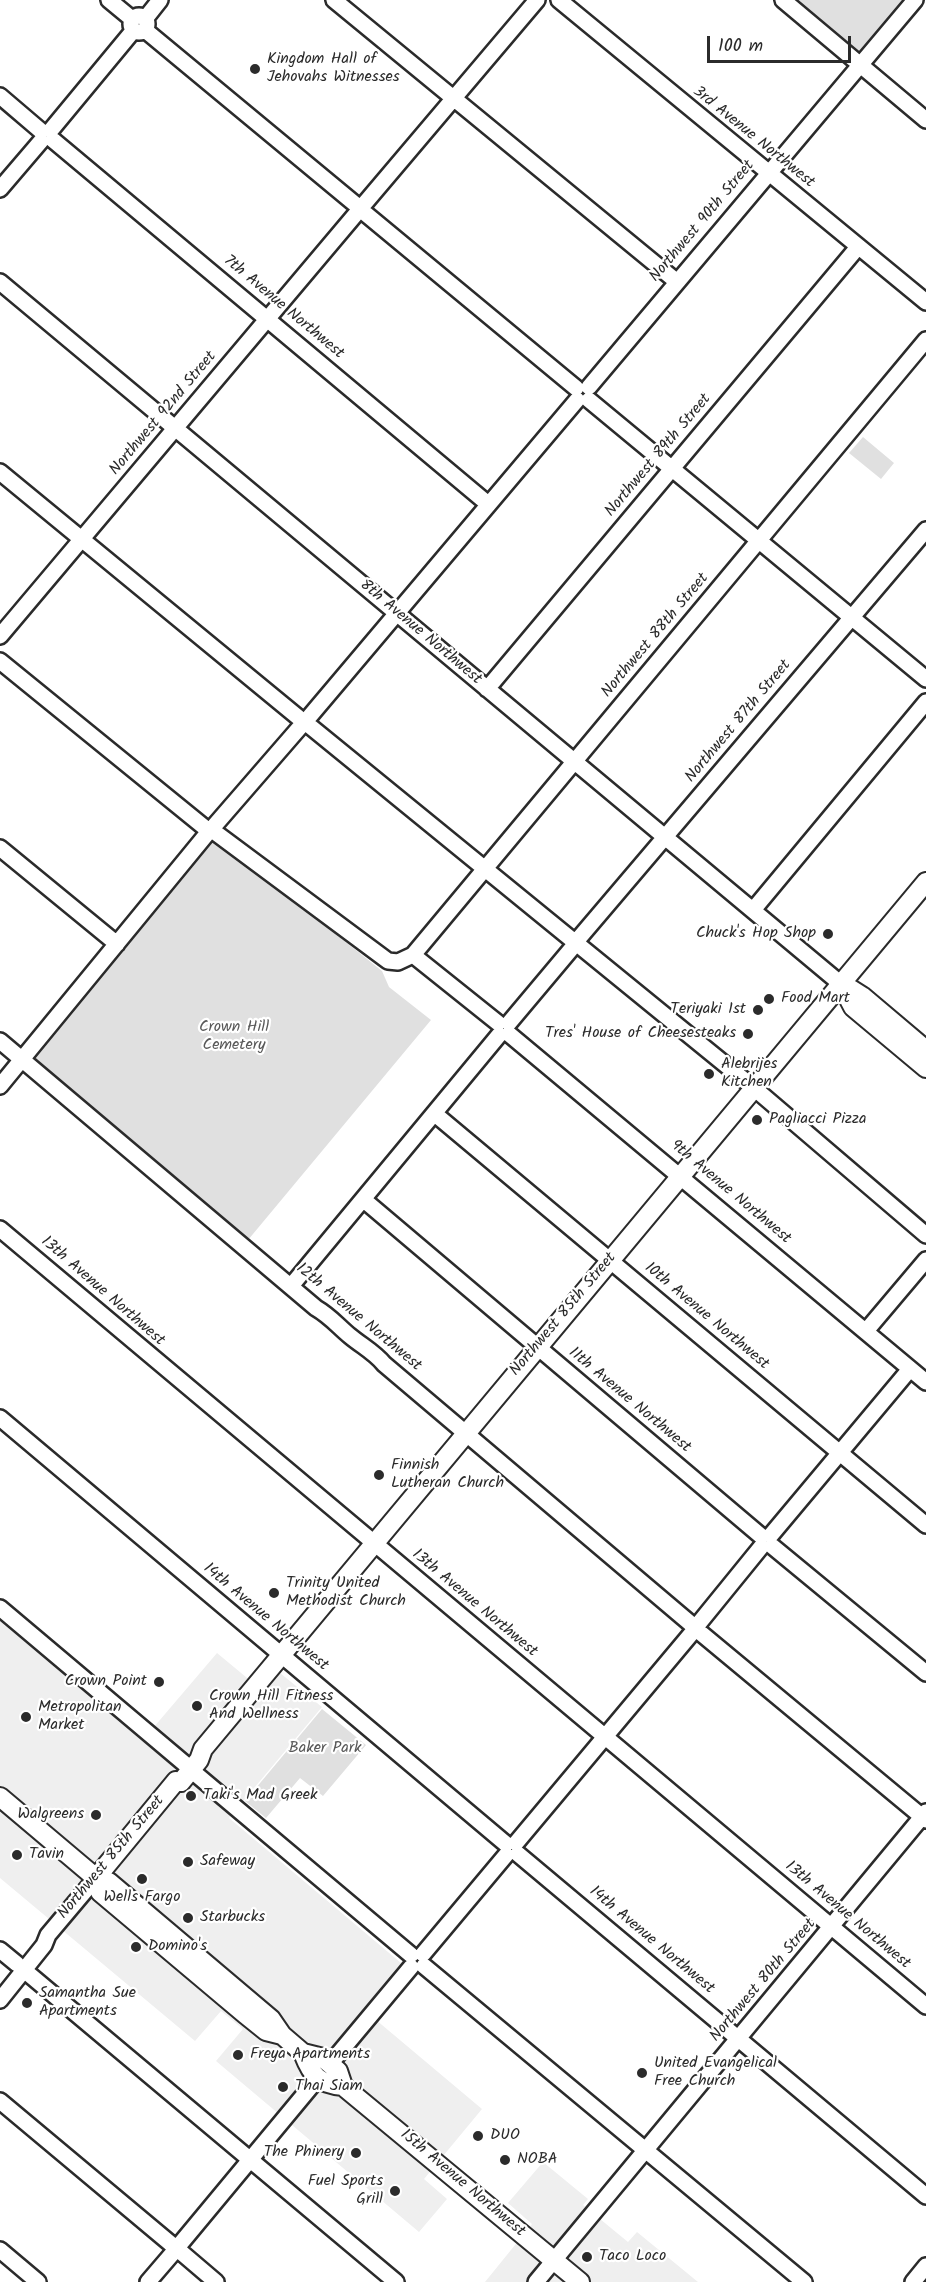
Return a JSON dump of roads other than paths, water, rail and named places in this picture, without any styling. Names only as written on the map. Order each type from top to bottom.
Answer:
[{"type":"main road","name":"Northwest 85th Street","points":[[96,1878],[176,1781],[181,1782],[193,1754],[203,1749],[926,882]]},
{"type":"main road","name":"8th Avenue Northwest","points":[[841,984],[862,996],[926,1050]]},
{"type":"main road","name":"8th Avenue Northwest","points":[[841,984],[853,1007],[926,1068]]},
{"type":"main road","points":[[0,1797],[96,1878],[109,1881],[271,2019],[282,2035],[303,2053],[310,2071],[324,2071]]},
{"type":"main road","points":[[96,1878],[100,1892],[266,2031],[282,2035]]},
{"type":"main road","points":[[225,1997],[229,1994],[248,2007],[256,2006]]},
{"type":"main road","name":"15th Avenue Northwest","points":[[324,2071],[326,2085],[343,2086],[580,2282]]},
{"type":"street","points":[[109,0],[926,679]]},
{"type":"street","points":[[0,189],[160,0]]},
{"type":"street","points":[[334,0],[676,281]]},
{"type":"street","name":"Northwest 92nd Street","points":[[0,636],[537,0]]},
{"type":"street","name":"3rd Avenue Northwest","points":[[559,0],[926,302]]},
{"type":"street","points":[[783,0],[926,120]]},
{"type":"street","name":"Northwest 90th Street","points":[[0,1086],[210,830],[305,722],[915,0]]},
{"type":"street","name":"7th Avenue Northwest","points":[[0,96],[488,504]]},
{"type":"street","name":"Northwest 89th Street","points":[[487,689],[858,247]]},
{"type":"street","name":"8th Avenue Northwest","points":[[0,282],[841,984]]},
{"type":"street","name":"Northwest 88th Street","points":[[413,955],[760,542],[926,340]]},
{"type":"street","points":[[0,472],[754,1088],[926,1235]]},
{"type":"street","name":"Northwest 87th Street","points":[[291,1286],[664,837],[926,530]]},
{"type":"street","points":[[0,661],[210,830],[388,961],[398,962],[413,955]]},
{"type":"street","points":[[753,910],[926,702]]},
{"type":"street","points":[[0,848],[117,944]]},
{"type":"street","name":"9th Avenue Northwest","points":[[413,955],[681,1175],[926,1382]]},
{"type":"street","name":"12th Avenue Northwest","points":[[0,1041],[316,1308],[335,1319],[349,1335],[372,1350],[384,1364],[465,1434],[696,1628],[925,1816]]},
{"type":"street","name":"10th Avenue Northwest","points":[[435,1114],[926,1525]]},
{"type":"street","name":"11th Avenue Northwest","points":[[364,1200],[766,1541],[926,1673]]},
{"type":"street","name":"13th Avenue Northwest","points":[[0,1229],[926,2006]]},
{"type":"street","points":[[866,1331],[926,1260]]},
{"type":"street","points":[[148,2282],[910,1369]]},
{"type":"street","name":"14th Avenue Northwest","points":[[0,1418],[926,2196]]},
{"type":"street","points":[[0,1608],[417,1961],[804,2282]]},
{"type":"street","name":"Northwest 80th Street","points":[[536,2282],[925,1816]]},
{"type":"street","name":"Northwest 85th Street","points":[[0,1985],[44,1946],[48,1935],[96,1878]]},
{"type":"street","points":[[0,1950],[396,2282]]},
{"type":"street","name":"Northwest 85th Street","points":[[0,2000],[21,1967]]},
{"type":"street","points":[[0,2101],[216,2282]]},
{"type":"street","points":[[0,2250],[38,2282]]},
{"type":"street","points":[[913,2282],[926,2266]]},
{"type":"place","name":"Kingdom Hall of Jehovahs Witnesses","points":[[255,69]]},
{"type":"place","name":"Chuck's Hop Shop","points":[[828,934]]},
{"type":"place","name":"Food Mart","points":[[769,999]]},
{"type":"place","name":"Teriyaki 1st","points":[[758,1010]]},
{"type":"place","name":"Tres' House of Cheesesteaks","points":[[748,1034]]},
{"type":"place","name":"Alebrijes Kitchen","points":[[709,1074]]},
{"type":"place","name":"Pagliacci Pizza","points":[[757,1120]]},
{"type":"place","name":"Finnish Lutheran Church","points":[[379,1475]]},
{"type":"place","name":"Trinity United Methodist Church","points":[[274,1593]]},
{"type":"place","name":"Crown Point","points":[[159,1682]]},
{"type":"place","name":"Crown Hill Fitness And Wellness","points":[[197,1706]]},
{"type":"place","name":"Metropolitan Market","points":[[26,1717]]},
{"type":"place","name":"Taki's Mad Greek","points":[[191,1796]]},
{"type":"place","name":"Walgreens","points":[[96,1815]]},
{"type":"place","name":"Tavin","points":[[17,1855]]},
{"type":"place","name":"Safeway","points":[[188,1862]]},
{"type":"place","name":"Wells Fargo","points":[[142,1879]]},
{"type":"place","name":"Starbucks","points":[[188,1918]]},
{"type":"place","name":"Domino's","points":[[136,1947]]},
{"type":"place","name":"Samantha Sue Apartments","points":[[27,2003]]},
{"type":"place","name":"Freya Apartments","points":[[238,2055]]},
{"type":"place","name":"United Evangelical Free Church","points":[[642,2073]]},
{"type":"place","name":"Thai Siam","points":[[283,2087]]},
{"type":"place","name":"DUO","points":[[478,2136]]},
{"type":"place","name":"The Phinery","points":[[356,2153]]},
{"type":"place","name":"NOBA","points":[[505,2160]]},
{"type":"place","name":"Fuel Sports Grill","points":[[395,2191]]},
{"type":"place","name":"Taco Loco","points":[[587,2257]]},
{"type":"park label","name":"Crown Hill Cemetery","points":[[234,1037]]},
{"type":"park label","name":"Baker Park","points":[[325,1749]]}]
